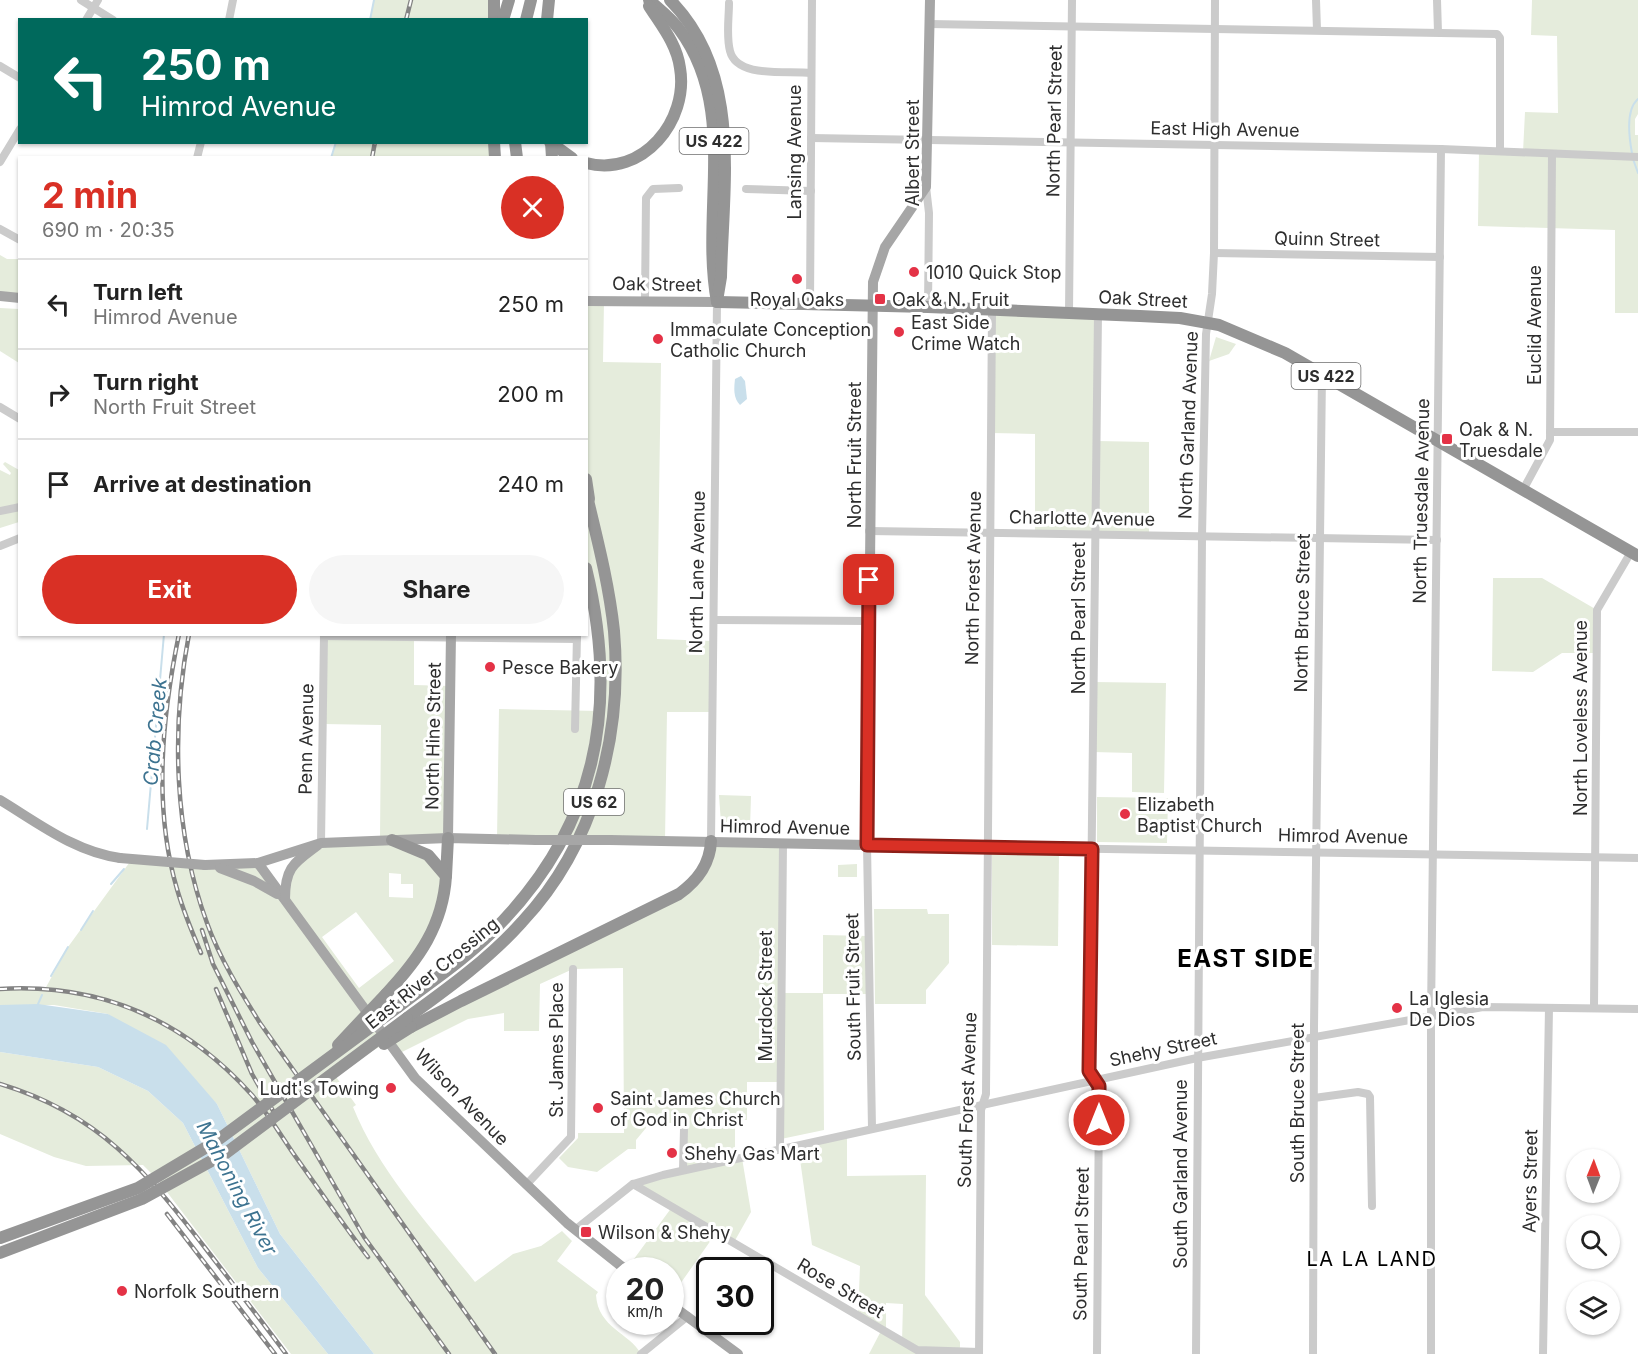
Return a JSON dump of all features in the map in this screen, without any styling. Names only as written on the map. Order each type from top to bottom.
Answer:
[{"type":"highway","points":[[494,0],[494,18]]},
{"type":"highway","points":[[504,18],[508,0]]},
{"type":"highway","points":[[528,18],[532,0]]},
{"type":"highway","points":[[547,18],[549,0]]},
{"type":"highway","points":[[588,162],[615,164],[642,154],[660,139],[676,113],[682,83],[678,58],[666,32],[645,0]]},
{"type":"highway","name":"US 422","points":[[649,0],[678,27],[687,39],[702,71],[711,105],[714,145],[712,276],[717,302]]},
{"type":"highway","name":"US 422","points":[[670,0],[692,26],[708,55],[722,102],[724,150],[721,277],[717,302]]},
{"type":"highway","points":[[553,144],[569,156]]},
{"type":"highway","name":"Oak Street","points":[[717,302],[992,309],[1166,317],[1208,322],[1241,333],[1322,374],[1635,554]]},
{"type":"highway","points":[[588,493],[591,515]]},
{"type":"highway","name":"East River Crossing","points":[[409,1023],[524,921],[570,855],[589,817],[609,744],[616,677],[609,597],[588,501]]},
{"type":"highway","name":"East River Crossing","points":[[0,1238],[138,1188],[215,1142],[310,1074],[490,934],[543,873],[568,831],[591,768],[600,711],[601,655],[597,613],[588,576]]},
{"type":"highway","points":[[310,1074],[411,968],[429,941],[441,910],[448,838]]},
{"type":"highway","points":[[392,840],[428,855],[446,876]]},
{"type":"highway","points":[[0,1253],[142,1199],[226,1153],[336,1072],[409,1023],[679,894],[701,873],[708,861],[711,842]]},
{"type":"main road","name":"Albert Street","points":[[926,187],[930,0]]},
{"type":"main road","name":"North Fruit Street","points":[[867,845],[871,306],[875,274],[885,247],[926,187]]},
{"type":"main road","points":[[1,295],[18,298]]},
{"type":"main road","name":"Oak Street","points":[[589,301],[717,302]]},
{"type":"main road","name":"North Hine Street","points":[[448,838],[451,636]]},
{"type":"main road","points":[[0,800],[80,848],[97,855],[210,865],[254,881],[285,899]]},
{"type":"main road","name":"Himrod Avenue","points":[[210,865],[258,863],[321,843],[448,838],[867,845]]},
{"type":"main road","points":[[285,899],[285,880],[290,869],[321,843]]},
{"type":"main road","name":"Wilson Avenue","points":[[258,863],[415,1078],[526,1185],[575,1230],[609,1257]]},
{"type":"main road","points":[[684,1313],[738,1354]]},
{"type":"street","points":[[81,0],[96,4],[111,18]]},
{"type":"street","points":[[229,18],[233,0]]},
{"type":"street","name":"Lansing Avenue","points":[[810,304],[812,0]]},
{"type":"street","name":"North Pearl Street","points":[[1069,313],[1072,0]]},
{"type":"street","name":"North Garland Avenue","points":[[1199,851],[1202,536],[1208,322],[1214,253],[1215,0]]},
{"type":"street","points":[[1316,0],[1317,30]]},
{"type":"street","points":[[1437,0],[1438,33]]},
{"type":"street","points":[[729,3],[729,44],[735,61],[750,70],[811,73]]},
{"type":"street","points":[[87,18],[96,4]]},
{"type":"street","points":[[929,24],[1498,35],[1500,151]]},
{"type":"street","points":[[0,66],[18,77]]},
{"type":"street","points":[[0,162],[18,132]]},
{"type":"street","name":"East High Avenue","points":[[811,138],[1441,149],[1638,157]]},
{"type":"street","name":"North Truesdale Avenue","points":[[1431,1354],[1431,1016],[1441,149]]},
{"type":"street","name":"Euclid Avenue","points":[[1523,490],[1549,444],[1552,154]]},
{"type":"street","name":"Albert Street","points":[[926,187],[929,213],[928,307]]},
{"type":"street","points":[[645,300],[646,198],[653,189],[679,188]]},
{"type":"street","points":[[746,189],[811,191]]},
{"type":"street","points":[[0,229],[18,239]]},
{"type":"street","name":"Quinn Street","points":[[1214,253],[1440,257]]},
{"type":"street","name":"North Lane Avenue","points":[[711,842],[717,302]]},
{"type":"street","name":"North Forest Avenue","points":[[987,848],[992,309]]},
{"type":"street","name":"North Pearl Street","points":[[1092,849],[1098,315]]},
{"type":"street","name":"North Bruce Street","points":[[1316,852],[1322,374]]},
{"type":"street","points":[[0,407],[18,418]]},
{"type":"street","points":[[1550,432],[1638,432]]},
{"type":"street","points":[[0,511],[18,507]]},
{"type":"street","name":"Charlotte Avenue","points":[[869,531],[1437,540]]},
{"type":"street","points":[[0,546],[18,539]]},
{"type":"street","name":"North Loveless Avenue","points":[[1594,1008],[1598,610],[1635,554]]},
{"type":"street","points":[[714,620],[868,621]]},
{"type":"street","name":"Penn Avenue","points":[[321,843],[324,636]]},
{"type":"street","points":[[451,636],[577,637],[575,729]]},
{"type":"street","name":"Murdock Street","points":[[780,1149],[783,843]]},
{"type":"street","name":"Himrod Avenue","points":[[867,845],[1638,858]]},
{"type":"street","name":"South Fruit Street","points":[[867,845],[872,1128]]},
{"type":"street","name":"South Forest Avenue","points":[[979,1353],[981,1110],[984,1104],[987,848]]},
{"type":"street","name":"South Pearl Street","points":[[1092,849],[1089,1071],[1099,1086],[1097,1354]]},
{"type":"street","name":"South Garland Avenue","points":[[1196,1354],[1199,851]]},
{"type":"street","name":"South Bruce Street","points":[[1313,1354],[1316,852]]},
{"type":"street","name":"St. James Place","points":[[526,1185],[571,1137],[573,969]]},
{"type":"street","name":"Shehy Street","points":[[575,1230],[633,1184],[683,1170],[1197,1058],[1494,1006],[1638,1009]]},
{"type":"street","name":"Ayers Street","points":[[1543,1354],[1549,1008]]},
{"type":"street","points":[[1314,1098],[1358,1092],[1368,1094],[1370,1097],[1372,1206]]},
{"type":"street","points":[[683,1170],[684,1129]]},
{"type":"street","name":"Rose Street","points":[[633,1184],[917,1350],[979,1353]]},
{"type":"street","points":[[641,1354],[688,1316]]},
{"type":"green space","points":[[374,0],[494,0],[494,18],[370,18]]},
{"type":"green space","points":[[1532,0],[1638,0],[1638,114],[1635,119],[1635,135],[1638,135],[1638,313],[1615,313],[1615,230],[1478,226],[1479,150],[1523,152],[1525,112],[1558,113],[1557,36],[1531,35]]},
{"type":"green space","points":[[335,144],[494,144],[495,156],[332,156]]},
{"type":"green space","points":[[0,255],[7,259],[18,259],[18,298],[0,295]]},
{"type":"green space","points":[[604,301],[603,362],[661,363],[657,639],[713,641],[712,712],[667,712],[665,841],[497,839],[499,709],[600,711],[601,655],[588,608],[588,302]]},
{"type":"green space","points":[[0,308],[18,309],[18,362],[0,351]]},
{"type":"green space","points":[[992,309],[1098,314],[1097,441],[1149,442],[1149,536],[1035,534],[1035,434],[991,433]]},
{"type":"green space","points":[[1216,337],[1236,344],[1229,354],[1209,361]]},
{"type":"green space","points":[[5,462],[18,469],[18,522],[0,528],[0,470],[10,475],[11,473],[3,464]]},
{"type":"green space","points":[[1493,578],[1542,578],[1597,610],[1597,653],[1562,653],[1533,672],[1492,671]]},
{"type":"green space","points":[[324,636],[414,636],[414,685],[450,686],[448,838],[394,840],[424,853],[446,876],[435,925],[368,1013],[384,1036],[689,887],[711,841],[783,843],[782,993],[823,993],[823,935],[868,936],[869,994],[823,994],[824,1130],[781,1139],[781,1082],[747,1082],[747,1120],[735,1120],[735,1159],[742,1158],[751,1212],[733,1244],[716,1233],[699,1257],[696,1257],[696,1261],[684,1278],[684,1257],[635,1257],[672,1207],[633,1184],[683,1170],[684,1123],[647,1123],[646,1128],[636,1140],[636,1149],[628,1149],[597,1172],[568,1167],[559,1158],[578,1138],[578,1133],[624,1133],[623,968],[573,969],[540,984],[539,1031],[504,1031],[504,1013],[468,1019],[398,1054],[389,1041],[334,1074],[356,1105],[353,1107],[364,1131],[392,1177],[475,1282],[513,1254],[541,1246],[562,1231],[572,1241],[557,1261],[598,1292],[596,1295],[598,1306],[606,1320],[606,1335],[623,1335],[641,1354],[374,1354],[280,1234],[217,1104],[108,1014],[54,1005],[0,1005],[0,989],[45,989],[68,947],[132,859],[258,863],[284,898],[285,880],[321,843],[380,840],[381,725],[323,724]],"holes":[[[389,873],[401,874],[401,884],[413,884],[413,898],[389,897]],[[356,912],[394,961],[359,988],[322,937]]]},
{"type":"green space","points":[[1094,682],[1166,683],[1164,793],[1132,792],[1132,753],[1093,752]]},
{"type":"green space","points":[[719,795],[751,796],[750,829],[727,827],[721,823]]},
{"type":"green space","points":[[1097,797],[1168,798],[1167,843],[1097,842]]},
{"type":"green space","points":[[992,854],[1059,855],[1058,946],[992,945]]},
{"type":"green space","points":[[857,864],[857,877],[838,877],[838,865]]},
{"type":"green space","points":[[874,909],[927,909],[928,914],[949,914],[949,963],[926,990],[926,1004],[875,1004]]},
{"type":"green space","points":[[0,1052],[98,1067],[148,1091],[183,1123],[258,1268],[328,1354],[291,1354],[157,1179],[143,1165],[86,1166],[54,1157],[0,1134]]},
{"type":"green space","points":[[847,1134],[847,1176],[926,1175],[925,1295],[960,1342],[960,1351],[979,1354],[869,1354],[881,1331],[858,1317],[860,1266],[812,1245],[798,1145]],"holes":[[[886,1303],[903,1304],[902,1342],[886,1333]]]},
{"type":"water","points":[[741,376],[745,381],[747,399],[740,405],[735,396],[734,386],[735,379]]},
{"type":"water","name":"Mahoning River","points":[[38,1004],[108,1014],[166,1045],[217,1104],[280,1234],[374,1354],[328,1354],[258,1268],[183,1123],[148,1091],[98,1067],[0,1052],[0,1005]]},
{"type":"waterway","name":"Crab Creek","points":[[370,18],[374,0]]},
{"type":"waterway","points":[[1632,153],[1629,132],[1630,117],[1631,110],[1638,99]]},
{"type":"waterway","name":"Crab Creek","points":[[332,156],[335,144]]},
{"type":"waterway","points":[[1633,159],[1638,173]]},
{"type":"waterway","name":"Crab Creek","points":[[147,829],[164,636]]},
{"type":"waterway","name":"Crab Creek","points":[[111,884],[124,869]]},
{"type":"waterway","name":"Crab Creek","points":[[81,930],[93,911]]},
{"type":"waterway","name":"Crab Creek","points":[[51,976],[68,947]]},
{"type":"waterway","name":"Crab Creek","points":[[38,1004],[42,995]]},
{"type":"railway","points":[[406,18],[411,0]]},
{"type":"railway","points":[[372,156],[375,144]]},
{"type":"railway","points":[[179,636],[165,730],[163,762],[165,826],[169,858],[177,889],[201,953]]},
{"type":"railway","points":[[189,636],[180,706],[179,780],[188,853],[196,889],[212,936],[231,975],[260,1023],[495,1354]]},
{"type":"railway","points":[[202,930],[213,964],[252,1042],[364,1237],[449,1354]]},
{"type":"railway","points":[[0,989],[72,992],[106,1000],[169,1027],[198,1046],[225,1068],[257,1101],[368,1257]]},
{"type":"railway","points":[[216,989],[252,1074],[276,1116]]},
{"type":"railway","points":[[0,1084],[35,1096],[65,1111],[117,1148],[140,1170],[184,1220],[286,1354]]},
{"type":"railway","points":[[167,1214],[275,1354]]},
{"type":"place","name":"1010 Quick Stop","points":[[914,272]]},
{"type":"place","name":"Royal Oaks","points":[[797,279]]},
{"type":"place","name":"Oak & N. Fruit","points":[[880,299]]},
{"type":"place","name":"East Side Crime Watch","points":[[899,332]]},
{"type":"place","name":"Immaculate Conception Catholic Church","points":[[658,339]]},
{"type":"place","name":"Oak & N. Truesdale","points":[[1447,439]]},
{"type":"place","name":"Pesce Bakery","points":[[490,667]]},
{"type":"place","name":"Elizabeth Baptist Church","points":[[1125,814]]},
{"type":"place","name":"La Iglesia De Dios","points":[[1397,1008]]},
{"type":"place","name":"Ludt's Towing","points":[[391,1088]]},
{"type":"place","name":"Saint James Church of God in Christ","points":[[598,1108]]},
{"type":"place","name":"Shehy Gas Mart","points":[[672,1153]]},
{"type":"place","name":"Wilson & Shehy","points":[[586,1232]]},
{"type":"place","name":"Norfolk Southern","points":[[122,1291]]},
{"type":"district","name":"EAST SIDE","points":[[1246,958]]},
{"type":"district","name":"LA LA LAND","points":[[1372,1259]]},
{"type":"route","points":[[869,580],[867,845],[1092,849],[1089,1071],[1099,1086],[1099,1120]]}]
